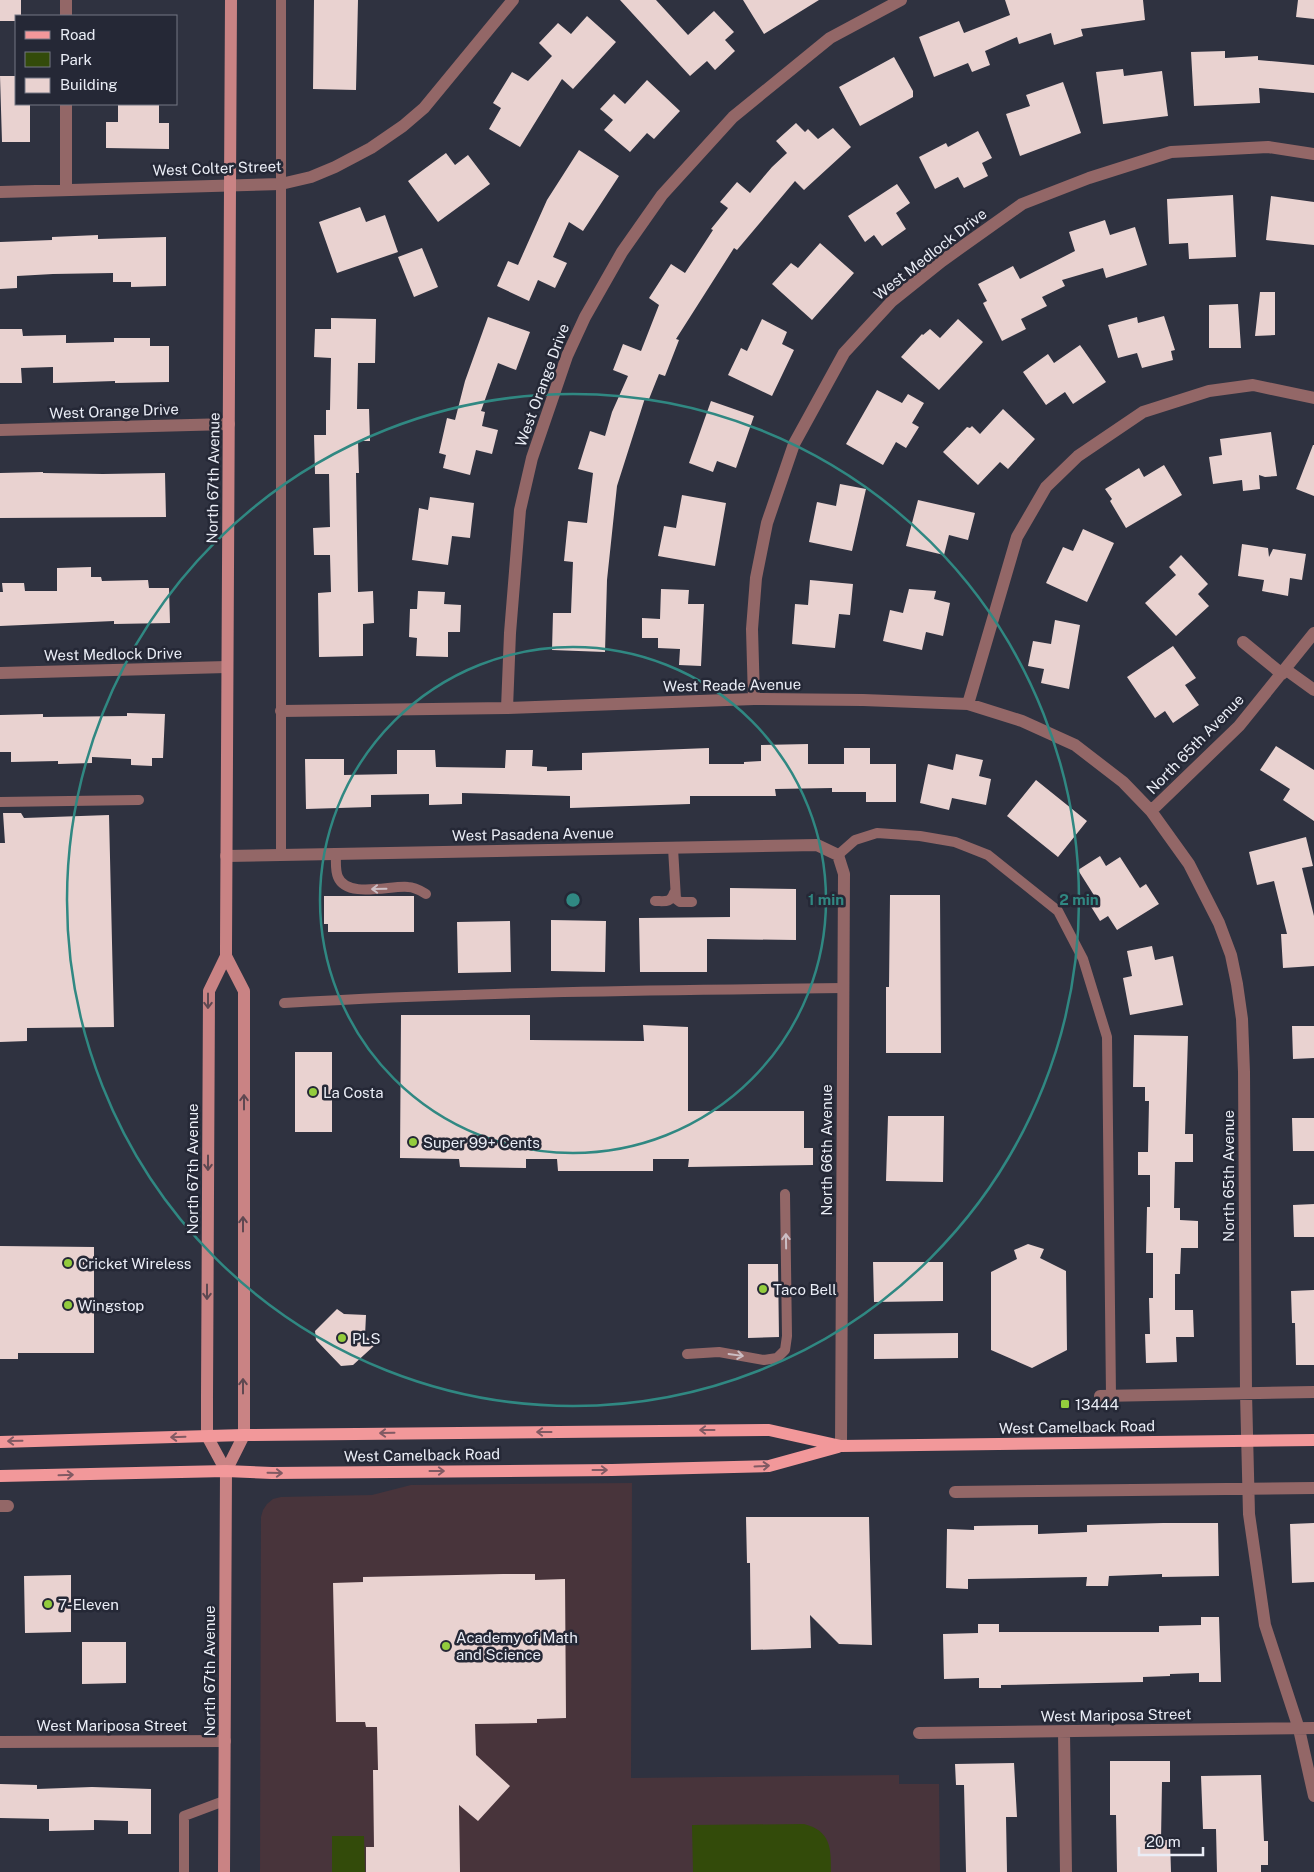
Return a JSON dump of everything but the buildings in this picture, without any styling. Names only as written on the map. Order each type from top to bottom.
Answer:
[{"type":"main road","name":"North 67th Avenue","points":[[224,1872],[226,1471],[244,1435],[244,991],[226,956],[231,0]]},
{"type":"main road","name":"North 67th Avenue","points":[[226,956],[208,990],[207,1436],[226,1471]]},
{"type":"main road","name":"West Camelback Road","points":[[0,1442],[244,1435],[769,1430],[841,1446],[1314,1440]]},
{"type":"main road","name":"West Camelback Road","points":[[0,1476],[226,1471],[272,1473],[622,1470],[769,1466],[841,1446]]},
{"type":"street","points":[[66,0],[66,15]]},
{"type":"street","name":"West Colter Street","points":[[0,192],[281,184],[311,177],[371,148],[403,126],[424,108],[513,0]]},
{"type":"street","name":"West Orange Drive","points":[[507,708],[510,633],[520,510],[532,458],[567,356],[585,317],[622,252],[662,194],[733,117],[830,38],[901,0]]},
{"type":"street","points":[[66,105],[66,190]]},
{"type":"street","name":"West Medlock Drive","points":[[754,699],[752,629],[756,578],[767,523],[788,461],[794,444],[844,353],[892,301],[942,261],[1022,204],[1089,178],[1171,152],[1268,148],[1314,154]]},
{"type":"street","points":[[968,704],[1017,537],[1046,487],[1078,456],[1143,412],[1209,391],[1253,386],[1314,398]]},
{"type":"street","name":"West Orange Drive","points":[[0,430],[229,424]]},
{"type":"street","name":"North 65th Avenue","points":[[1314,632],[1239,726],[1151,811],[1189,864],[1219,923],[1231,955],[1237,984],[1242,1019],[1244,1072],[1246,1393],[1253,1546],[1265,1625],[1299,1729],[1314,1796]]},
{"type":"street","points":[[1243,642],[1314,690]]},
{"type":"street","name":"West Medlock Drive","points":[[0,673],[227,667]]},
{"type":"street","name":"West Reade Avenue","points":[[281,712],[507,708],[754,699],[863,700],[968,704],[1022,721],[1075,745],[1123,782],[1151,811]]},
{"type":"street","name":"West Pasadena Avenue","points":[[226,856],[817,845],[838,855]]},
{"type":"street","name":"North 66th Avenue","points":[[838,855],[844,874],[841,1446]]},
{"type":"street","name":"West Camelback Road","points":[[1106,1396],[1314,1392]]},
{"type":"street","points":[[955,1492],[1314,1488]]},
{"type":"street","name":"West Mariposa Street","points":[[919,1734],[1314,1728]]},
{"type":"street","points":[[1064,1732],[1066,1872]]},
{"type":"street","name":"West Mariposa Street","points":[[0,1742],[225,1741]]},
{"type":"lane","points":[[280,855],[281,0]]},
{"type":"lane","points":[[0,802],[139,800]]},
{"type":"lane","points":[[838,855],[855,840],[877,833],[920,836],[955,842],[988,855],[1058,911],[1084,959],[1107,1037],[1106,1396]]},
{"type":"lane","points":[[673,848],[674,893],[676,899],[680,902],[692,902]]},
{"type":"lane","points":[[336,854],[338,877],[342,884],[350,888],[408,887],[418,889],[426,894]]},
{"type":"lane","points":[[655,901],[669,901],[674,893]]},
{"type":"lane","points":[[284,1003],[376,998],[645,990],[844,988]]},
{"type":"lane","points":[[687,1354],[720,1352],[764,1360],[777,1358],[785,1350],[787,1336],[785,1194]]},
{"type":"lane","points":[[184,1872],[184,1816],[224,1800]]},
{"type":"shaded area","name":"Academy of Math and Science","points":[[632,1483],[631,1778],[899,1775],[899,1784],[939,1784],[940,1872],[260,1872],[261,1517],[267,1504],[273,1499],[281,1497],[372,1495],[411,1485]]},
{"type":"green space","points":[[804,1824],[820,1831],[828,1842],[831,1855],[831,1872],[693,1872],[692,1825]]},
{"type":"green space","points":[[332,1836],[364,1836],[365,1872],[332,1872]]},
{"type":"place","name":"La Costa","points":[[313,1092]]},
{"type":"place","name":"Super 99+ Cents","points":[[413,1142]]},
{"type":"place","name":"Cricket Wireless","points":[[68,1263]]},
{"type":"place","name":"Taco Bell","points":[[763,1289]]},
{"type":"place","name":"Wingstop","points":[[68,1305]]},
{"type":"place","name":"PLS","points":[[342,1338]]},
{"type":"place","name":"13444","points":[[1065,1404]]},
{"type":"place","name":"7-Eleven","points":[[48,1604]]},
{"type":"place","name":"Academy of Math and Science","points":[[446,1646]]}]
